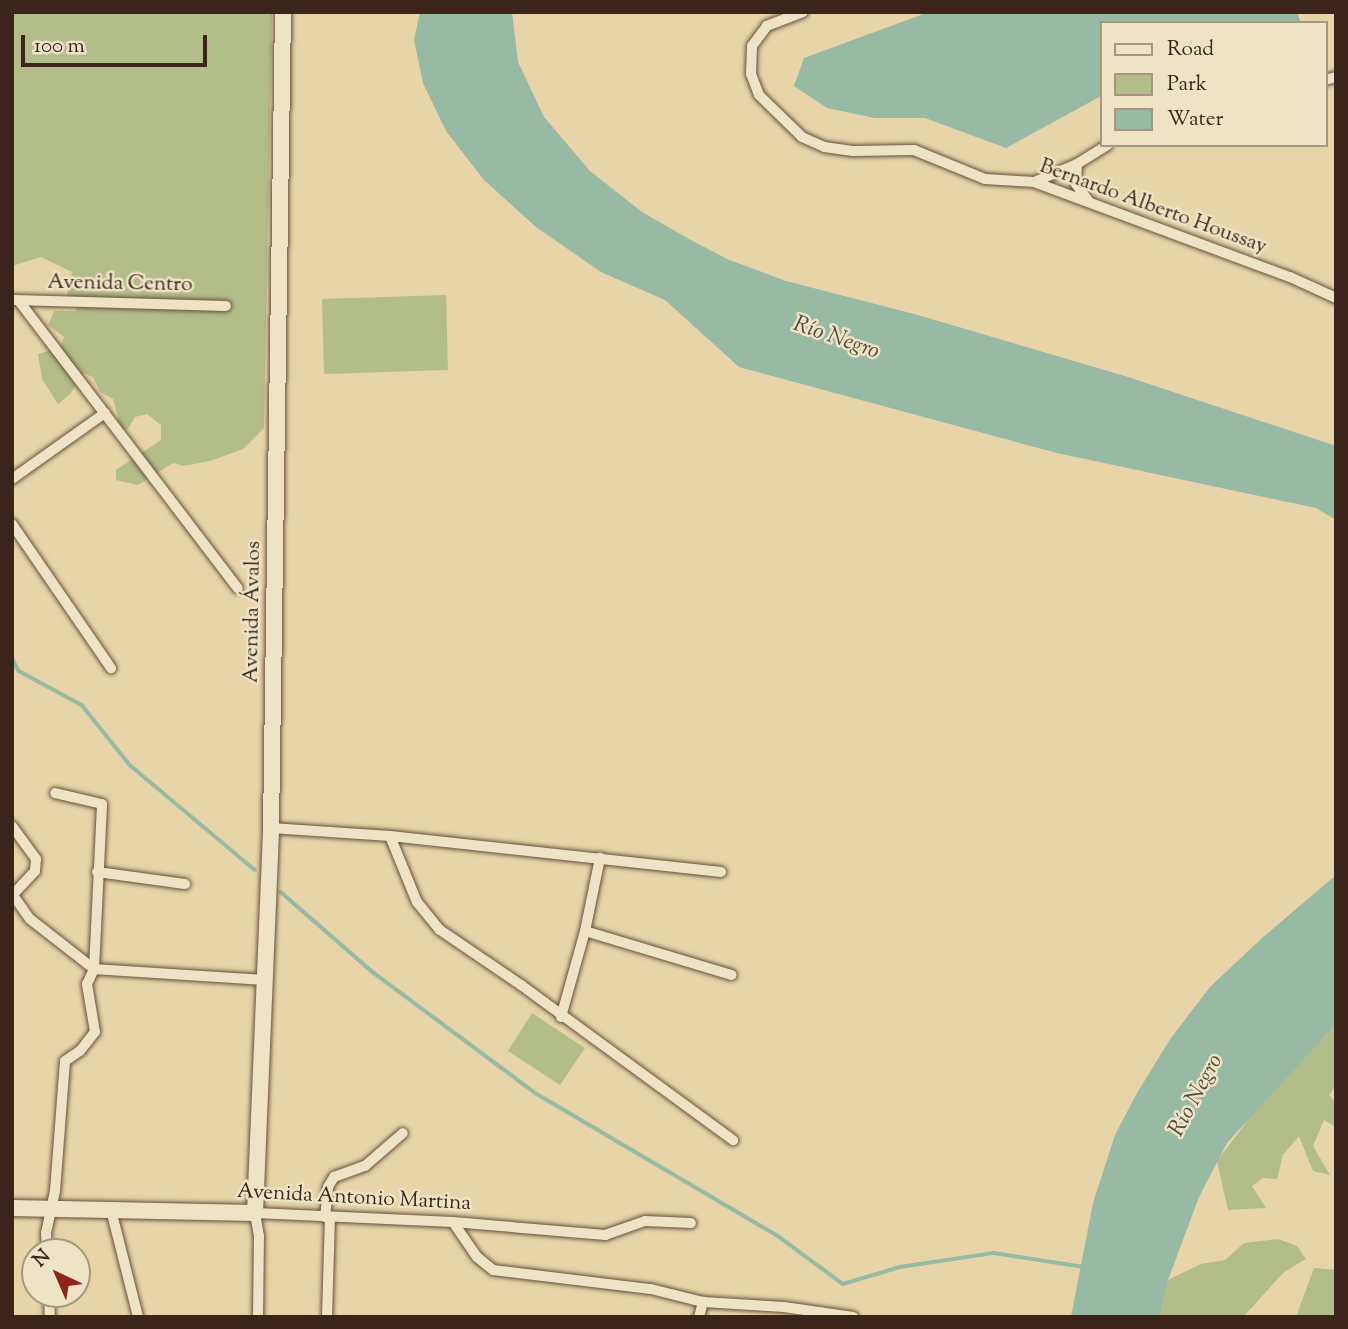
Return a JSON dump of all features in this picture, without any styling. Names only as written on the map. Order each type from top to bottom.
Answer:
[{"type":"street","name":"Avenida Ávalos","points":[[255,1213],[271,828],[283,12]]},
{"type":"street","name":"Bernardo Alberto Houssay","points":[[803,12],[767,26],[752,46],[751,74],[759,95],[802,137],[824,147],[843,150],[914,150],[985,179],[1034,182],[1290,277],[1336,298]]},
{"type":"street","points":[[1034,182],[1077,164],[1104,147]]},
{"type":"street","points":[[1077,164],[1076,184],[1089,202]]},
{"type":"street","points":[[16,300],[238,588]]},
{"type":"street","name":"Avenida Centro","points":[[16,300],[226,306]]},
{"type":"street","points":[[12,478],[105,413]]},
{"type":"street","points":[[12,524],[111,668]]},
{"type":"street","points":[[46,1238],[65,1061],[80,1051],[95,1032],[87,984],[94,969],[102,804],[55,793]]},
{"type":"street","points":[[12,826],[36,859],[36,872],[13,895],[30,919],[94,969],[264,980]]},
{"type":"street","points":[[271,828],[390,836],[721,872]]},
{"type":"street","points":[[390,836],[417,902],[440,930],[733,1140]]},
{"type":"street","points":[[561,1017],[585,931],[600,858]]},
{"type":"street","points":[[97,872],[185,884]]},
{"type":"street","points":[[585,931],[732,975]]},
{"type":"street","points":[[327,1317],[328,1187],[334,1177],[365,1166],[403,1133]]},
{"type":"street","name":"Avenida Antonio Martina","points":[[12,1208],[255,1213],[453,1223],[605,1236],[645,1221],[691,1223]]},
{"type":"street","points":[[111,1210],[138,1317]]},
{"type":"street","points":[[255,1213],[259,1236],[258,1317]]},
{"type":"street","points":[[453,1223],[477,1257],[494,1270],[652,1289],[703,1302],[784,1307],[853,1317]]},
{"type":"street","points":[[699,1317],[703,1302]]},
{"type":"green space","points":[[12,12],[272,12],[264,428],[243,449],[210,461],[183,466],[173,463],[138,485],[116,480],[116,470],[161,440],[161,425],[147,414],[135,417],[128,429],[116,433],[118,416],[113,399],[100,392],[93,377],[83,373],[70,394],[58,404],[42,379],[38,354],[61,347],[64,337],[48,325],[54,311],[77,311],[67,294],[72,272],[41,257],[12,266]]},
{"type":"green space","points":[[446,295],[448,370],[324,374],[322,299]]},
{"type":"green space","points":[[532,1013],[585,1048],[560,1085],[508,1051]]},
{"type":"green space","points":[[1336,1024],[1336,1085],[1329,1095],[1336,1102],[1336,1127],[1324,1120],[1313,1146],[1330,1175],[1313,1171],[1299,1136],[1283,1155],[1277,1179],[1263,1178],[1252,1186],[1266,1208],[1228,1210],[1217,1161],[1257,1108]]},
{"type":"green space","points":[[1278,1239],[1297,1246],[1306,1259],[1284,1272],[1243,1317],[1160,1317],[1168,1280],[1201,1264],[1225,1260],[1244,1243]]},
{"type":"green space","points":[[1314,1268],[1336,1270],[1336,1317],[1296,1317]]},
{"type":"water","name":"Río Negro","points":[[420,12],[512,12],[518,62],[544,117],[590,171],[642,212],[689,239],[727,259],[786,281],[918,315],[1128,377],[1336,446],[1336,520],[1316,508],[1057,453],[739,367],[665,300],[601,272],[536,227],[484,180],[446,131],[423,83],[414,40]]},
{"type":"water","points":[[929,12],[1297,12],[1300,21],[1100,21],[1100,97],[1006,148],[925,118],[875,118],[827,108],[794,86],[804,58]]},
{"type":"water","name":"Río Negro","points":[[1336,875],[1336,1024],[1227,1143],[1199,1197],[1168,1280],[1160,1317],[1071,1317],[1093,1203],[1115,1135],[1137,1093],[1171,1038],[1210,987]]},
{"type":"waterway","points":[[12,658],[19,671],[82,705],[130,765],[255,870]]},
{"type":"waterway","points":[[281,892],[374,973],[537,1094],[778,1236],[843,1284],[900,1267],[994,1253],[1084,1267]]}]
